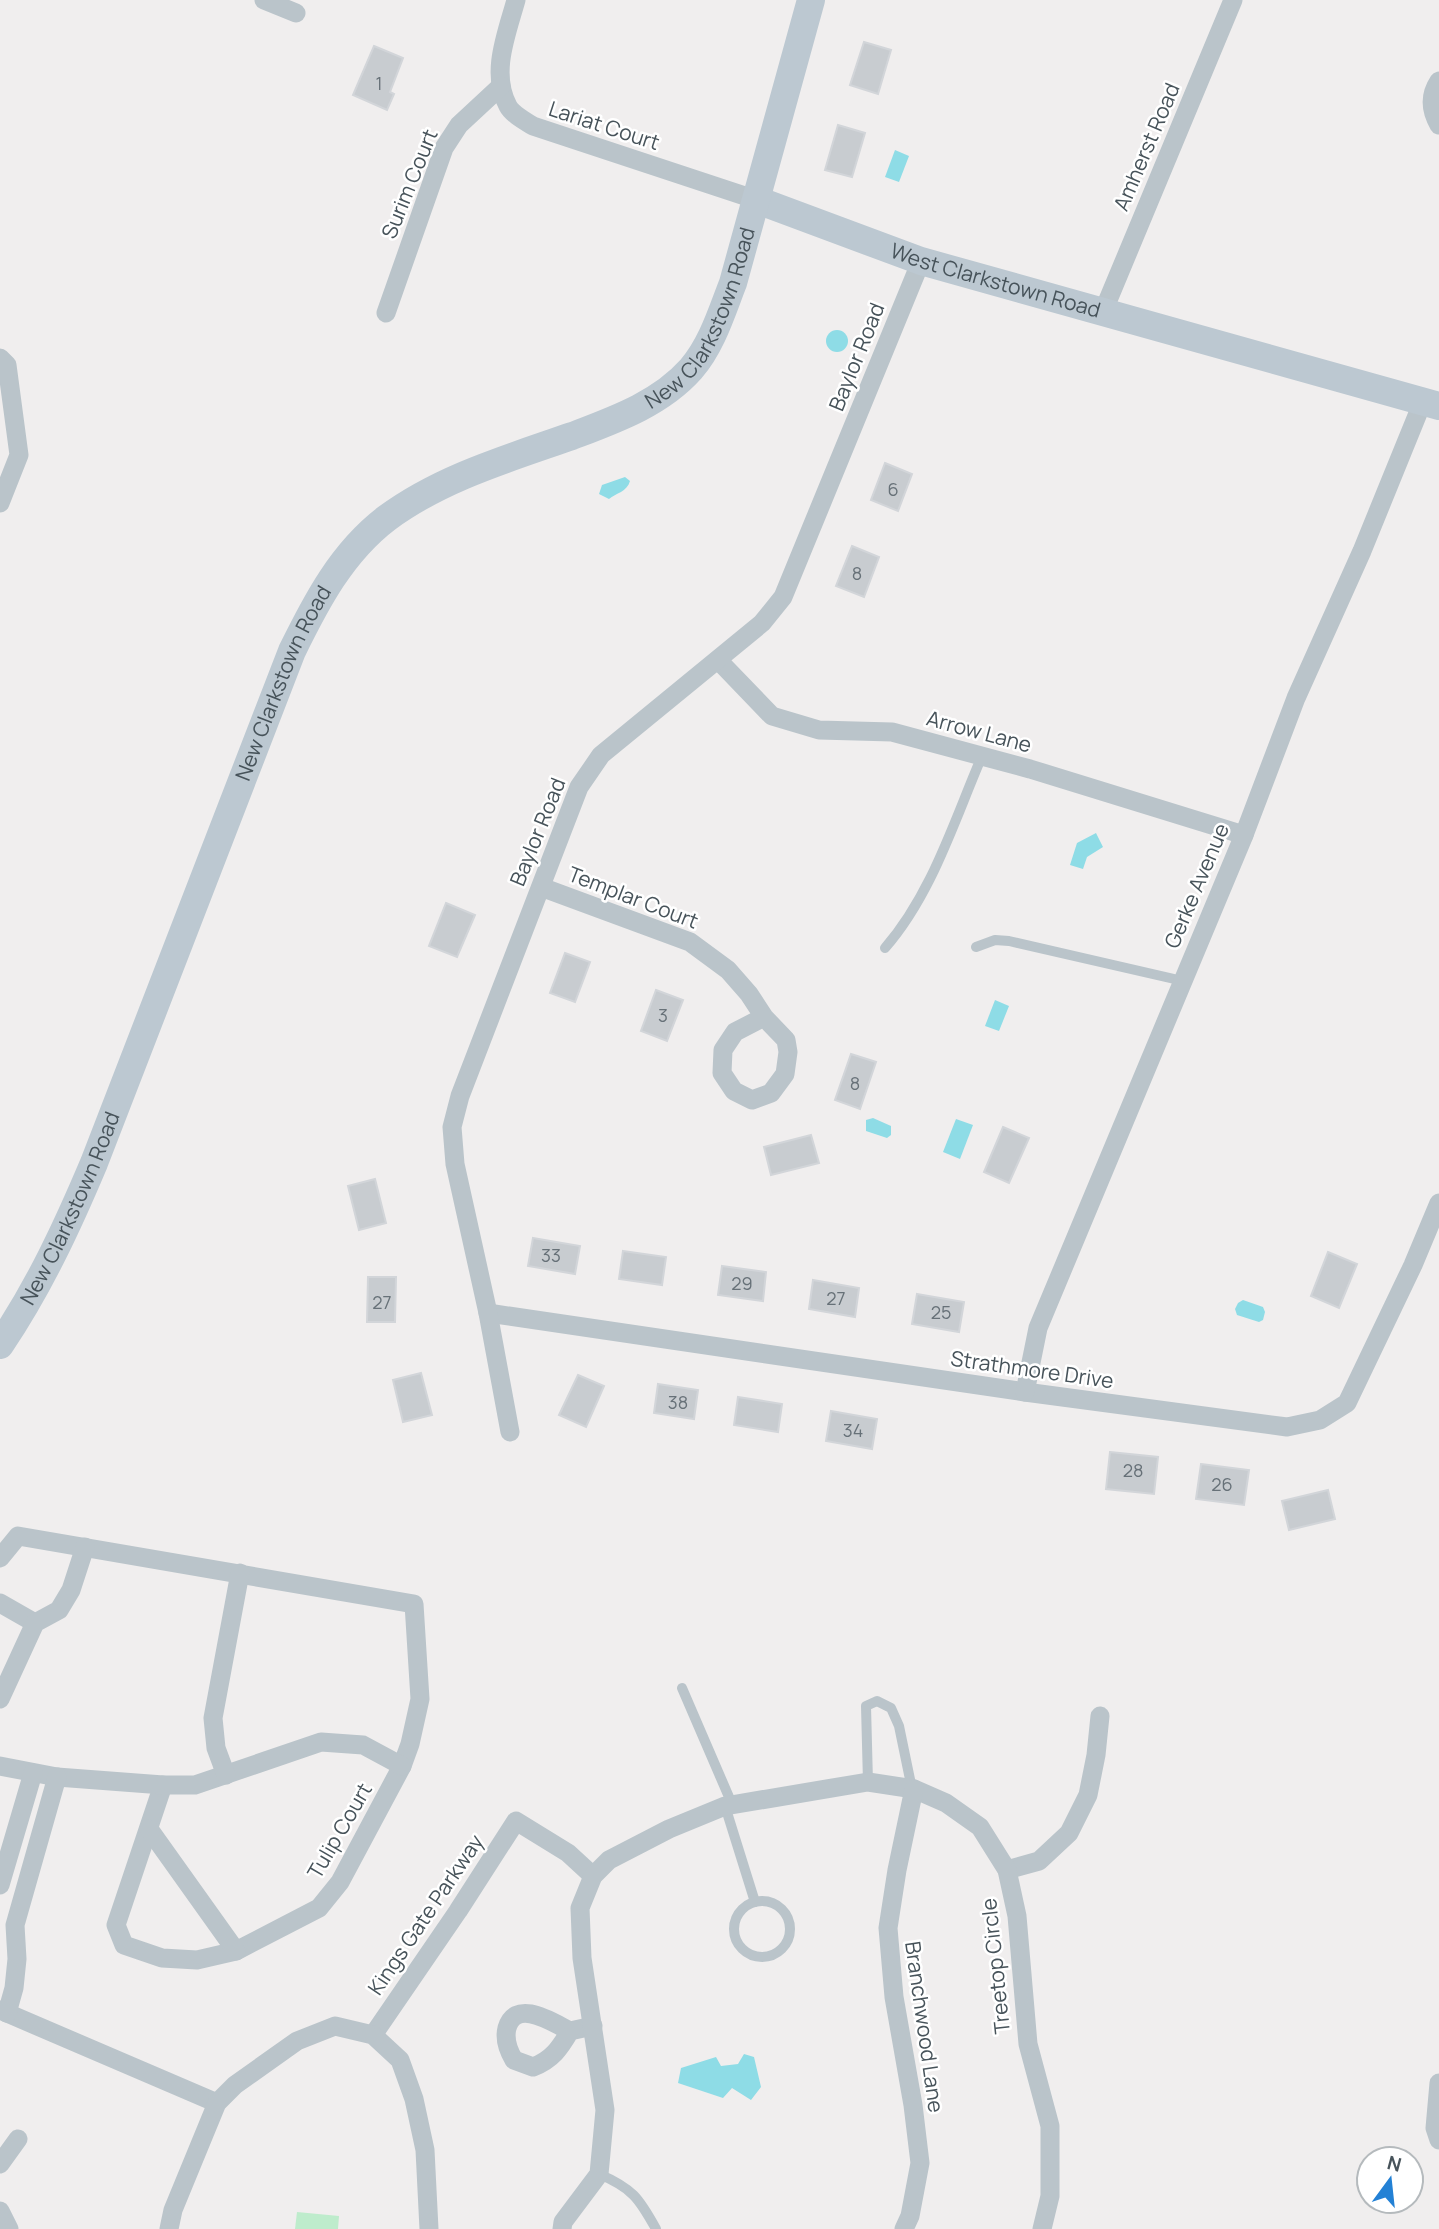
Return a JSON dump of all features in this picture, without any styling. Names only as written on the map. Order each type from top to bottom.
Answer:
[{"type":"street","points":[[264,0],[296,13]]},
{"type":"street","name":"Lariat Court","points":[[516,0],[500,55],[501,86],[509,109],[533,126],[757,200]]},
{"type":"street","points":[[757,200],[811,0]]},
{"type":"street","name":"Amherst Road","points":[[1103,312],[1233,0]]},
{"type":"street","points":[[1439,81],[1432,95],[1431,106],[1439,125]]},
{"type":"street","name":"Surim Court","points":[[386,313],[444,148],[459,125],[501,86]]},
{"type":"street","name":"West Clarkstown Road","points":[[757,200],[921,261],[1431,404]]},
{"type":"street","name":"New Clarkstown Road","points":[[0,1345],[26,1306],[63,1237],[292,651],[316,601],[346,558],[386,519],[427,492],[504,460],[612,421],[657,399],[692,368],[716,327],[733,282],[757,200]]},
{"type":"street","name":"Baylor Road","points":[[510,1432],[488,1313],[455,1164],[452,1127],[460,1096],[579,787],[601,755],[719,661],[762,623],[783,597],[921,261]]},
{"type":"street","points":[[0,358],[7,365],[19,455],[0,503]]},
{"type":"street","name":"Gerke Avenue","points":[[1025,1392],[1038,1328],[1244,835],[1296,698],[1431,404]]},
{"type":"street","name":"Arrow Lane","points":[[719,661],[772,716],[819,730],[892,732],[982,756],[1244,835]]},
{"type":"street","name":"Templar Court","points":[[541,887],[690,942],[728,970],[764,1017]]},
{"type":"street","name":"Strathmore Drive","points":[[488,1313],[1025,1392],[1287,1427],[1320,1420],[1347,1403],[1413,1265],[1439,1203]]},
{"type":"street","points":[[0,1558],[18,1536],[240,1573],[213,1718],[216,1748],[226,1775]]},
{"type":"street","points":[[0,1699],[35,1623],[59,1610],[71,1590],[85,1547]]},
{"type":"street","name":"Tulip Court","points":[[163,1785],[116,1925],[124,1945],[162,1958],[197,1960],[236,1951],[319,1908],[340,1882],[402,1766],[410,1744],[420,1699],[414,1604],[240,1573]]},
{"type":"street","points":[[0,1603],[35,1623]]},
{"type":"street","points":[[1007,1870],[1039,1861],[1069,1833],[1088,1795],[1100,1716]]},
{"type":"street","points":[[0,1766],[57,1777],[195,1785],[321,1742],[363,1745],[402,1766]]},
{"type":"street","points":[[0,1885],[33,1773]]},
{"type":"street","points":[[57,1777],[15,1925],[17,1959],[14,1988],[4,2011],[217,2103]]},
{"type":"street","name":"Treetop Circle","points":[[599,2174],[605,2110],[582,1958],[580,1908],[593,1876],[609,1860],[669,1829],[728,1805],[868,1782],[913,1789],[946,1802],[980,1827],[1007,1870],[1017,1916],[1028,2044],[1051,2126],[1050,2196],[1042,2229]]},
{"type":"street","name":"Branchwood Lane","points":[[904,2229],[910,2216],[919,2163],[894,1997],[888,1928],[913,1789]]},
{"type":"street","name":"Kings Gate Parkway","points":[[373,2035],[516,1821],[568,1853],[593,1876]]},
{"type":"street","points":[[149,1829],[236,1951]]},
{"type":"street","points":[[169,2229],[173,2210],[217,2103],[235,2085],[297,2041],[335,2026],[373,2035],[400,2060],[414,2099],[425,2150],[429,2229]]},
{"type":"street","points":[[570,2031],[593,2026]]},
{"type":"street","points":[[1439,2083],[1435,2128],[1439,2140]]},
{"type":"street","points":[[0,2164],[19,2139]]},
{"type":"street","points":[[562,2229],[564,2222],[599,2174]]},
{"type":"street","points":[[0,2211],[9,2229]]},
{"type":"lane","points":[[885,948],[924,890],[982,756]]},
{"type":"lane","points":[[976,947],[995,940],[1010,941],[1183,981]]},
{"type":"lane","points":[[682,1688],[728,1805],[755,1902]]},
{"type":"lane","points":[[868,1782],[866,1706],[877,1701],[891,1708],[899,1726],[913,1789]]},
{"type":"lane","points":[[755,1902],[773,1904],[787,1917],[789,1936],[786,1944],[772,1956],[762,1958],[745,1952],[735,1938],[735,1920],[746,1906],[755,1902]]},
{"type":"lane","points":[[599,2174],[623,2184],[642,2203],[656,2229]]},
{"type":"green space","points":[[297,2212],[339,2216],[338,2229],[295,2229]]},
{"type":"water","points":[[895,150],[909,156],[899,182],[885,177]]},
{"type":"water","points":[[837,330],[845,333],[848,341],[845,349],[837,352],[829,349],[826,341],[829,333]]},
{"type":"water","points":[[625,477],[630,481],[621,492],[609,499],[599,494],[602,485]]},
{"type":"water","points":[[1096,833],[1103,847],[1087,857],[1083,869],[1070,865],[1077,843]]},
{"type":"water","points":[[995,1000],[1009,1006],[999,1031],[985,1026]]},
{"type":"water","points":[[873,1118],[891,1126],[891,1135],[887,1138],[866,1131],[866,1120]]},
{"type":"water","points":[[956,1119],[973,1125],[960,1159],[943,1152]]},
{"type":"water","points":[[1243,1300],[1263,1307],[1263,1320],[1259,1322],[1237,1315],[1235,1309]]},
{"type":"water","points":[[744,2054],[754,2057],[761,2087],[751,2100],[732,2088],[723,2098],[678,2083],[681,2068],[716,2057],[721,2066],[738,2064]]},
{"type":"building","points":[[864,42],[891,50],[878,94],[850,85]]},
{"type":"building","points":[[374,46],[403,58],[390,92],[394,94],[387,110],[353,95]]},
{"type":"building","points":[[838,125],[865,133],[852,177],[825,170]]},
{"type":"building","points":[[885,463],[912,474],[898,511],[871,500]]},
{"type":"building","points":[[852,546],[879,557],[864,597],[836,586]]},
{"type":"building","points":[[446,903],[475,915],[457,957],[429,946]]},
{"type":"building","points":[[565,953],[590,962],[575,1002],[550,993]]},
{"type":"building","points":[[656,990],[683,1000],[667,1041],[641,1031]]},
{"type":"building","points":[[851,1054],[876,1062],[860,1109],[835,1100]]},
{"type":"building","points":[[1003,1127],[1029,1138],[1009,1183],[984,1172]]},
{"type":"building","points":[[811,1135],[819,1163],[771,1175],[764,1147]]},
{"type":"building","points":[[375,1179],[386,1223],[359,1230],[348,1186]]},
{"type":"building","points":[[533,1238],[580,1246],[575,1274],[528,1266]]},
{"type":"building","points":[[623,1251],[666,1257],[662,1285],[619,1279]]},
{"type":"building","points":[[1328,1252],[1357,1264],[1339,1308],[1311,1296]]},
{"type":"building","points":[[722,1266],[766,1272],[763,1301],[718,1295]]},
{"type":"building","points":[[368,1277],[396,1277],[395,1322],[367,1322]]},
{"type":"building","points":[[813,1280],[859,1288],[855,1317],[809,1309]]},
{"type":"building","points":[[917,1294],[964,1302],[959,1332],[912,1324]]},
{"type":"building","points":[[421,1373],[432,1415],[403,1422],[393,1380]]},
{"type":"building","points":[[578,1375],[604,1386],[586,1427],[559,1415]]},
{"type":"building","points":[[658,1384],[698,1390],[694,1419],[654,1413]]},
{"type":"building","points":[[738,1397],[782,1404],[778,1432],[734,1425]]},
{"type":"building","points":[[831,1411],[877,1419],[872,1449],[826,1441]]},
{"type":"building","points":[[1110,1452],[1158,1457],[1154,1494],[1106,1489]]},
{"type":"building","points":[[1201,1464],[1249,1470],[1244,1505],[1196,1499]]},
{"type":"building","points":[[1328,1490],[1335,1519],[1289,1530],[1282,1501]]}]
